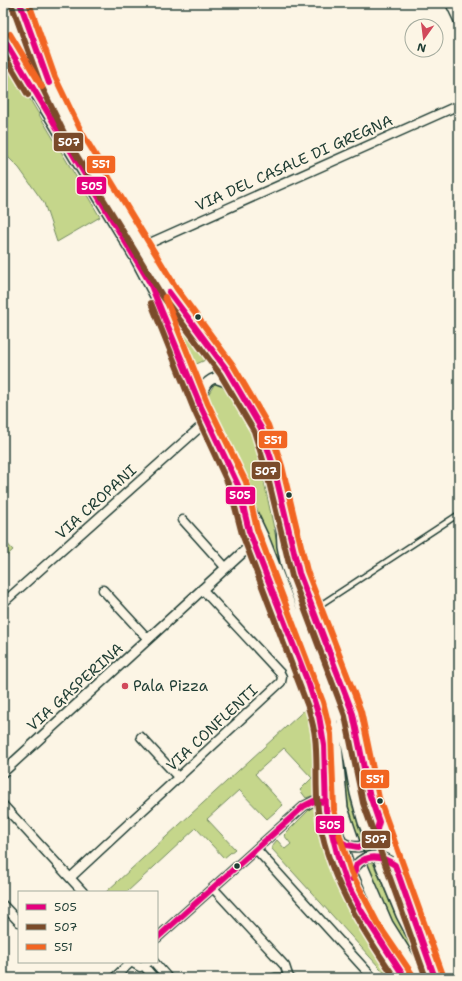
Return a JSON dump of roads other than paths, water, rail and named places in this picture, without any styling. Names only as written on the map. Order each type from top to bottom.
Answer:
[{"type":"main road","points":[[20,3],[44,69],[63,114],[82,149],[179,307],[235,381],[261,428],[274,468],[281,505],[282,536],[287,566],[343,720],[356,793],[364,822],[402,915],[435,977]]},
{"type":"main road","points":[[3,38],[150,283],[207,422],[263,538],[328,706],[336,743],[342,808],[361,864],[388,924],[421,978]]},
{"type":"street","points":[[450,3],[459,22]]},
{"type":"street","name":"VIA DEL CASALE DI GREGNA","points":[[141,247],[459,105]]},
{"type":"street","points":[[201,407],[203,390],[206,384],[213,378],[218,378],[226,382],[261,428]]},
{"type":"street","name":"VIA CROPANI","points":[[3,603],[207,422]]},
{"type":"street","points":[[238,485],[253,543],[318,710],[324,745],[325,802],[329,825],[344,876],[367,920],[405,978]]},
{"type":"street","points":[[281,505],[299,573],[353,714],[369,793],[435,977]]},
{"type":"street","points":[[183,520],[226,568]]},
{"type":"street","name":"VIA GASPERINA","points":[[3,772],[253,543]]},
{"type":"street","name":"VIA CONFLENTI","points":[[70,878],[279,686],[282,680],[280,673],[202,589]]},
{"type":"street","points":[[104,590],[148,639]]},
{"type":"street","points":[[141,737],[179,778]]},
{"type":"street","points":[[158,937],[306,804],[314,801],[325,802]]},
{"type":"street","points":[[3,805],[82,891]]},
{"type":"street","points":[[329,825],[340,841],[349,846],[362,846],[369,842],[376,833],[379,822]]},
{"type":"street","points":[[256,849],[373,978]]},
{"type":"street","points":[[367,920],[353,882],[353,871],[359,862],[369,856],[379,856],[393,863]]},
{"type":"street","points":[[213,888],[285,966],[289,978],[276,978]]},
{"type":"street","points":[[3,905],[18,921]]},
{"type":"street","points":[[114,978],[130,963]]},
{"type":"street","points":[[132,963],[137,966],[146,964],[154,978]]},
{"type":"street","points":[[155,963],[168,978]]},
{"type":"lane","points":[[314,609],[459,514]]},
{"type":"place","name":"Pala Pizza","points":[[125,686]]}]
